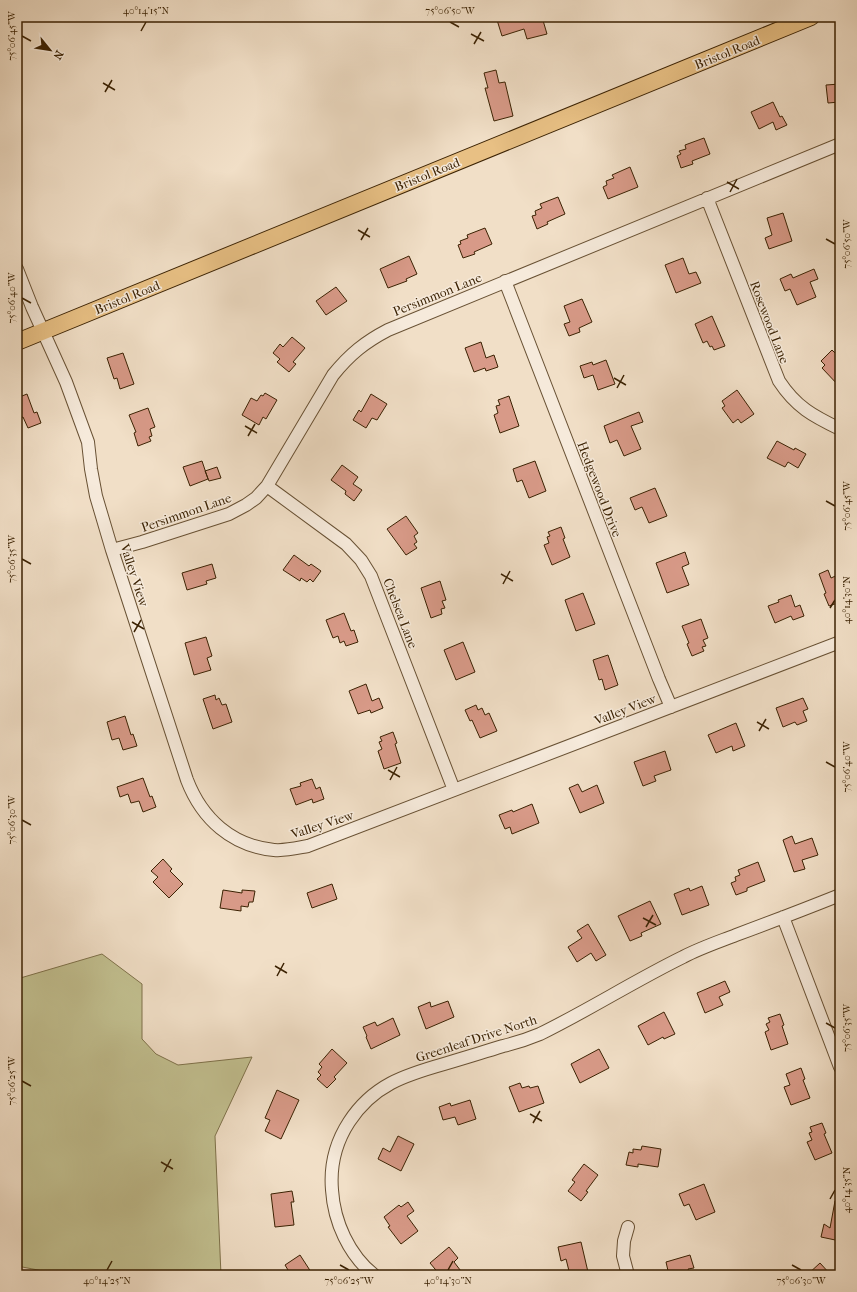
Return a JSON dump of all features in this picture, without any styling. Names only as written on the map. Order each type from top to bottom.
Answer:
[{"type":"main road","name":"Bristol Road","points":[[17,342],[795,20],[812,17]]},
{"type":"street","name":"Persimmon Lane","points":[[112,550],[229,514],[251,502],[267,486],[333,375],[357,348],[372,338],[505,281],[840,144]]},
{"type":"street","name":"Rosewood Lane","points":[[707,198],[779,381],[786,392],[799,406],[840,430]]},
{"type":"street","name":"Valley View","points":[[17,269],[32,307],[66,382],[88,442],[96,496],[112,550],[192,794],[203,811],[212,821],[234,838],[253,846],[274,850],[288,850],[308,846],[840,642]]},
{"type":"street","name":"Hedgewood Drive","points":[[505,281],[670,707]]},
{"type":"street","name":"Chelsea Lane","points":[[267,486],[346,544],[361,560],[371,576],[454,790]]},
{"type":"street","name":"Greenleaf Drive North","points":[[374,1275],[360,1261],[342,1232],[336,1216],[332,1198],[332,1182],[334,1158],[338,1143],[345,1128],[364,1103],[376,1092],[408,1074],[530,1038],[684,956],[840,895]]},
{"type":"street","points":[[783,917],[840,1066]]},
{"type":"street","points":[[628,1227],[624,1241],[623,1256],[628,1275]]},
{"type":"shaded area","points":[[102,954],[142,984],[142,1039],[156,1054],[178,1065],[252,1057],[215,1136],[221,1275],[64,1275],[17,1266],[17,979]]},
{"type":"building","points":[[509,17],[542,17],[547,34],[527,39],[524,29],[502,36],[497,20]]},
{"type":"building","points":[[496,70],[499,83],[505,82],[513,116],[494,121],[485,88],[488,88],[484,73]]},
{"type":"building","points":[[840,84],[840,102],[828,103],[826,85]]},
{"type":"building","points":[[773,102],[780,117],[782,116],[787,125],[776,130],[773,122],[759,129],[751,112]]},
{"type":"building","points":[[704,138],[710,154],[692,161],[693,164],[681,168],[677,156],[681,154],[679,151],[686,149],[685,145]]},
{"type":"building","points":[[630,167],[638,187],[608,199],[603,187],[607,185],[606,181],[614,178],[612,175]]},
{"type":"building","points":[[558,197],[565,214],[547,222],[548,224],[537,229],[532,216],[536,215],[535,211],[542,208],[540,204]]},
{"type":"building","points":[[783,213],[792,241],[769,249],[765,238],[772,235],[767,218]]},
{"type":"building","points":[[485,228],[492,244],[474,252],[475,254],[463,258],[458,245],[461,244],[460,241],[468,238],[467,235]]},
{"type":"building","points":[[409,256],[417,274],[406,279],[407,281],[388,288],[380,269]]},
{"type":"building","points":[[683,258],[689,274],[696,272],[701,283],[676,293],[665,265]]},
{"type":"building","points":[[814,269],[818,279],[810,282],[816,297],[797,305],[790,289],[785,291],[780,279],[791,274],[793,278]]},
{"type":"building","points":[[336,287],[347,301],[326,315],[316,301]]},
{"type":"building","points":[[582,299],[592,322],[579,328],[580,332],[569,336],[564,324],[570,322],[564,306]]},
{"type":"building","points":[[712,316],[725,346],[714,350],[712,346],[710,347],[707,341],[703,343],[695,324]]},
{"type":"building","points":[[292,337],[305,348],[293,362],[296,364],[289,372],[277,362],[280,359],[273,353],[280,344],[283,347]]},
{"type":"building","points":[[481,342],[486,358],[494,355],[498,367],[486,371],[485,368],[474,372],[465,348]]},
{"type":"building","points":[[832,350],[840,358],[840,387],[822,368],[825,365],[821,361]]},
{"type":"building","points":[[123,353],[134,384],[120,389],[117,378],[114,379],[107,358]]},
{"type":"building","points":[[606,360],[615,384],[598,390],[593,375],[584,378],[580,366],[592,362],[593,365]]},
{"type":"building","points":[[737,390],[754,414],[741,423],[738,419],[733,423],[722,408],[725,406],[722,401]]},
{"type":"building","points":[[265,393],[277,400],[266,419],[263,417],[259,425],[242,415],[251,398],[257,401],[261,395],[263,396]]},
{"type":"building","points":[[27,394],[34,413],[37,412],[41,423],[28,428],[23,417],[17,419],[17,398]]},
{"type":"building","points":[[371,394],[387,404],[377,420],[372,418],[366,428],[353,420],[359,410],[361,412]]},
{"type":"building","points":[[509,396],[519,426],[500,433],[494,415],[498,413],[496,406],[500,405],[498,400]]},
{"type":"building","points":[[148,408],[155,427],[150,429],[152,436],[149,437],[151,441],[138,446],[134,433],[136,432],[129,415]]},
{"type":"building","points":[[639,412],[643,422],[631,426],[641,449],[624,456],[617,440],[610,443],[604,426]]},
{"type":"building","points":[[777,441],[794,450],[795,448],[806,454],[798,468],[788,462],[785,467],[767,458]]},
{"type":"building","points":[[202,461],[208,479],[190,486],[183,467]]},
{"type":"building","points":[[535,461],[546,491],[529,498],[522,480],[517,482],[513,469]]},
{"type":"building","points":[[342,465],[358,477],[353,484],[362,490],[354,501],[345,494],[346,491],[331,480]]},
{"type":"building","points":[[217,467],[221,478],[209,481],[205,471]]},
{"type":"building","points":[[655,488],[667,516],[649,523],[642,507],[635,510],[630,498]]},
{"type":"building","points":[[406,516],[418,533],[414,536],[417,542],[414,544],[417,548],[406,555],[387,529]]},
{"type":"building","points":[[561,527],[565,538],[563,539],[570,557],[552,565],[544,545],[549,543],[547,537],[550,536],[548,532]]},
{"type":"building","points":[[685,552],[689,564],[682,567],[689,585],[667,593],[656,563]]},
{"type":"building","points":[[294,555],[309,566],[311,564],[321,571],[313,582],[310,579],[307,582],[301,578],[300,581],[283,570]]},
{"type":"building","points":[[212,564],[216,578],[206,581],[207,584],[187,590],[182,573]]},
{"type":"building","points":[[828,570],[831,578],[840,574],[840,602],[829,606],[819,574]]},
{"type":"building","points":[[440,581],[446,600],[442,601],[445,608],[441,609],[442,614],[431,618],[421,588]]},
{"type":"building","points":[[583,593],[595,624],[576,631],[565,600]]},
{"type":"building","points":[[791,595],[795,607],[800,605],[804,616],[793,620],[791,616],[775,623],[768,606]]},
{"type":"building","points":[[344,613],[351,631],[354,630],[358,642],[346,646],[344,641],[340,643],[338,636],[333,638],[326,620]]},
{"type":"building","points":[[701,619],[708,638],[703,640],[706,646],[702,647],[704,651],[692,656],[687,644],[689,643],[682,626]]},
{"type":"building","points":[[206,637],[212,656],[207,658],[211,670],[194,675],[185,643]]},
{"type":"building","points":[[463,642],[475,672],[456,680],[444,650]]},
{"type":"building","points":[[608,655],[618,685],[605,690],[602,679],[599,680],[593,660]]},
{"type":"building","points":[[366,684],[372,701],[379,698],[383,708],[371,713],[370,710],[358,714],[349,691]]},
{"type":"building","points":[[215,695],[216,700],[219,698],[222,705],[226,704],[232,722],[213,729],[203,699]]},
{"type":"building","points":[[803,698],[808,709],[803,711],[807,721],[797,725],[795,722],[783,727],[776,708]]},
{"type":"building","points":[[476,705],[478,710],[482,708],[485,715],[489,713],[497,731],[480,738],[472,720],[470,721],[465,710]]},
{"type":"building","points":[[125,716],[131,735],[133,734],[137,746],[123,750],[119,738],[112,740],[107,722]]},
{"type":"building","points":[[736,723],[745,746],[733,751],[732,746],[716,753],[708,735]]},
{"type":"building","points":[[393,732],[401,763],[384,769],[378,751],[382,749],[379,742],[382,741],[380,737]]},
{"type":"building","points":[[665,751],[671,770],[654,776],[656,781],[643,786],[634,762]]},
{"type":"building","points":[[143,778],[150,797],[152,796],[156,807],[143,812],[139,801],[131,803],[128,794],[120,797],[117,787]]},
{"type":"building","points":[[312,779],[316,789],[320,787],[324,799],[313,803],[312,799],[296,805],[290,789],[301,786],[300,783]]},
{"type":"building","points":[[578,784],[582,792],[597,785],[604,803],[580,813],[569,788]]},
{"type":"building","points":[[532,804],[539,823],[512,834],[510,827],[505,829],[499,815],[512,810],[513,812]]},
{"type":"building","points":[[792,836],[795,844],[812,838],[818,855],[802,860],[805,869],[794,872],[783,840]]},
{"type":"building","points":[[163,859],[172,869],[170,871],[183,884],[169,898],[153,882],[158,877],[151,871]]},
{"type":"building","points":[[758,862],[765,881],[747,888],[747,891],[736,895],[731,883],[736,881],[735,877],[740,875],[738,870]]},
{"type":"building","points":[[332,884],[337,899],[312,908],[307,893]]},
{"type":"building","points":[[702,886],[709,905],[682,915],[674,894],[689,888],[690,891]]},
{"type":"building","points":[[223,890],[242,893],[242,890],[255,891],[253,902],[249,902],[248,907],[241,906],[241,911],[220,908]]},
{"type":"building","points":[[650,901],[661,924],[641,933],[642,936],[630,941],[618,916]]},
{"type":"building","points":[[588,924],[606,955],[596,961],[591,953],[577,962],[568,947],[582,938],[577,931]]},
{"type":"building","points":[[725,981],[730,992],[719,997],[723,1005],[705,1013],[697,993]]},
{"type":"building","points":[[448,1001],[454,1017],[426,1029],[418,1007],[430,1002],[431,1007]]},
{"type":"building","points":[[664,1012],[675,1034],[664,1039],[663,1037],[648,1045],[638,1026]]},
{"type":"building","points":[[780,1014],[788,1044],[771,1050],[765,1032],[769,1030],[766,1024],[770,1022],[768,1018]]},
{"type":"building","points":[[393,1018],[400,1035],[371,1049],[363,1027],[375,1022],[377,1026]]},
{"type":"building","points":[[332,1049],[347,1063],[334,1077],[336,1079],[327,1088],[317,1079],[321,1075],[318,1072],[322,1067],[319,1064]]},
{"type":"building","points":[[599,1049],[609,1068],[580,1083],[571,1064]]},
{"type":"building","points":[[801,1068],[805,1079],[803,1080],[810,1098],[791,1105],[784,1087],[790,1085],[786,1074]]},
{"type":"building","points":[[520,1083],[522,1088],[538,1086],[544,1103],[519,1112],[509,1087]]},
{"type":"building","points":[[277,1090],[299,1100],[281,1139],[265,1131],[270,1120],[265,1118]]},
{"type":"building","points":[[470,1100],[476,1119],[458,1125],[455,1117],[443,1120],[439,1107],[450,1103],[451,1106]]},
{"type":"building","points":[[822,1123],[826,1133],[824,1134],[832,1153],[815,1160],[807,1142],[812,1140],[809,1133],[812,1132],[810,1127]]},
{"type":"building","points":[[398,1136],[414,1144],[401,1171],[378,1159],[383,1148],[390,1152]]},
{"type":"building","points":[[642,1146],[661,1149],[658,1167],[638,1164],[638,1167],[626,1165],[629,1152],[633,1153],[633,1149],[641,1150]]},
{"type":"building","points":[[584,1164],[598,1175],[586,1191],[588,1192],[581,1201],[568,1191],[575,1182],[572,1180]]},
{"type":"building","points":[[704,1184],[715,1212],[696,1220],[689,1204],[684,1206],[679,1194]]},
{"type":"building","points":[[292,1191],[294,1202],[291,1202],[294,1225],[275,1227],[271,1194]]},
{"type":"building","points":[[835,1201],[840,1202],[840,1241],[821,1237],[824,1224],[830,1228]]},
{"type":"building","points":[[408,1202],[414,1211],[407,1216],[418,1231],[401,1244],[388,1227],[390,1226],[384,1217],[399,1205],[401,1207]]},
{"type":"building","points":[[581,1242],[588,1272],[570,1275],[566,1259],[561,1261],[558,1247]]},
{"type":"building","points":[[449,1247],[458,1258],[454,1262],[464,1275],[440,1275],[430,1263]]},
{"type":"building","points":[[300,1255],[313,1275],[291,1275],[285,1265]]},
{"type":"building","points":[[690,1255],[694,1268],[688,1269],[690,1275],[669,1275],[666,1262]]},
{"type":"building","points":[[820,1263],[831,1275],[807,1275]]}]
